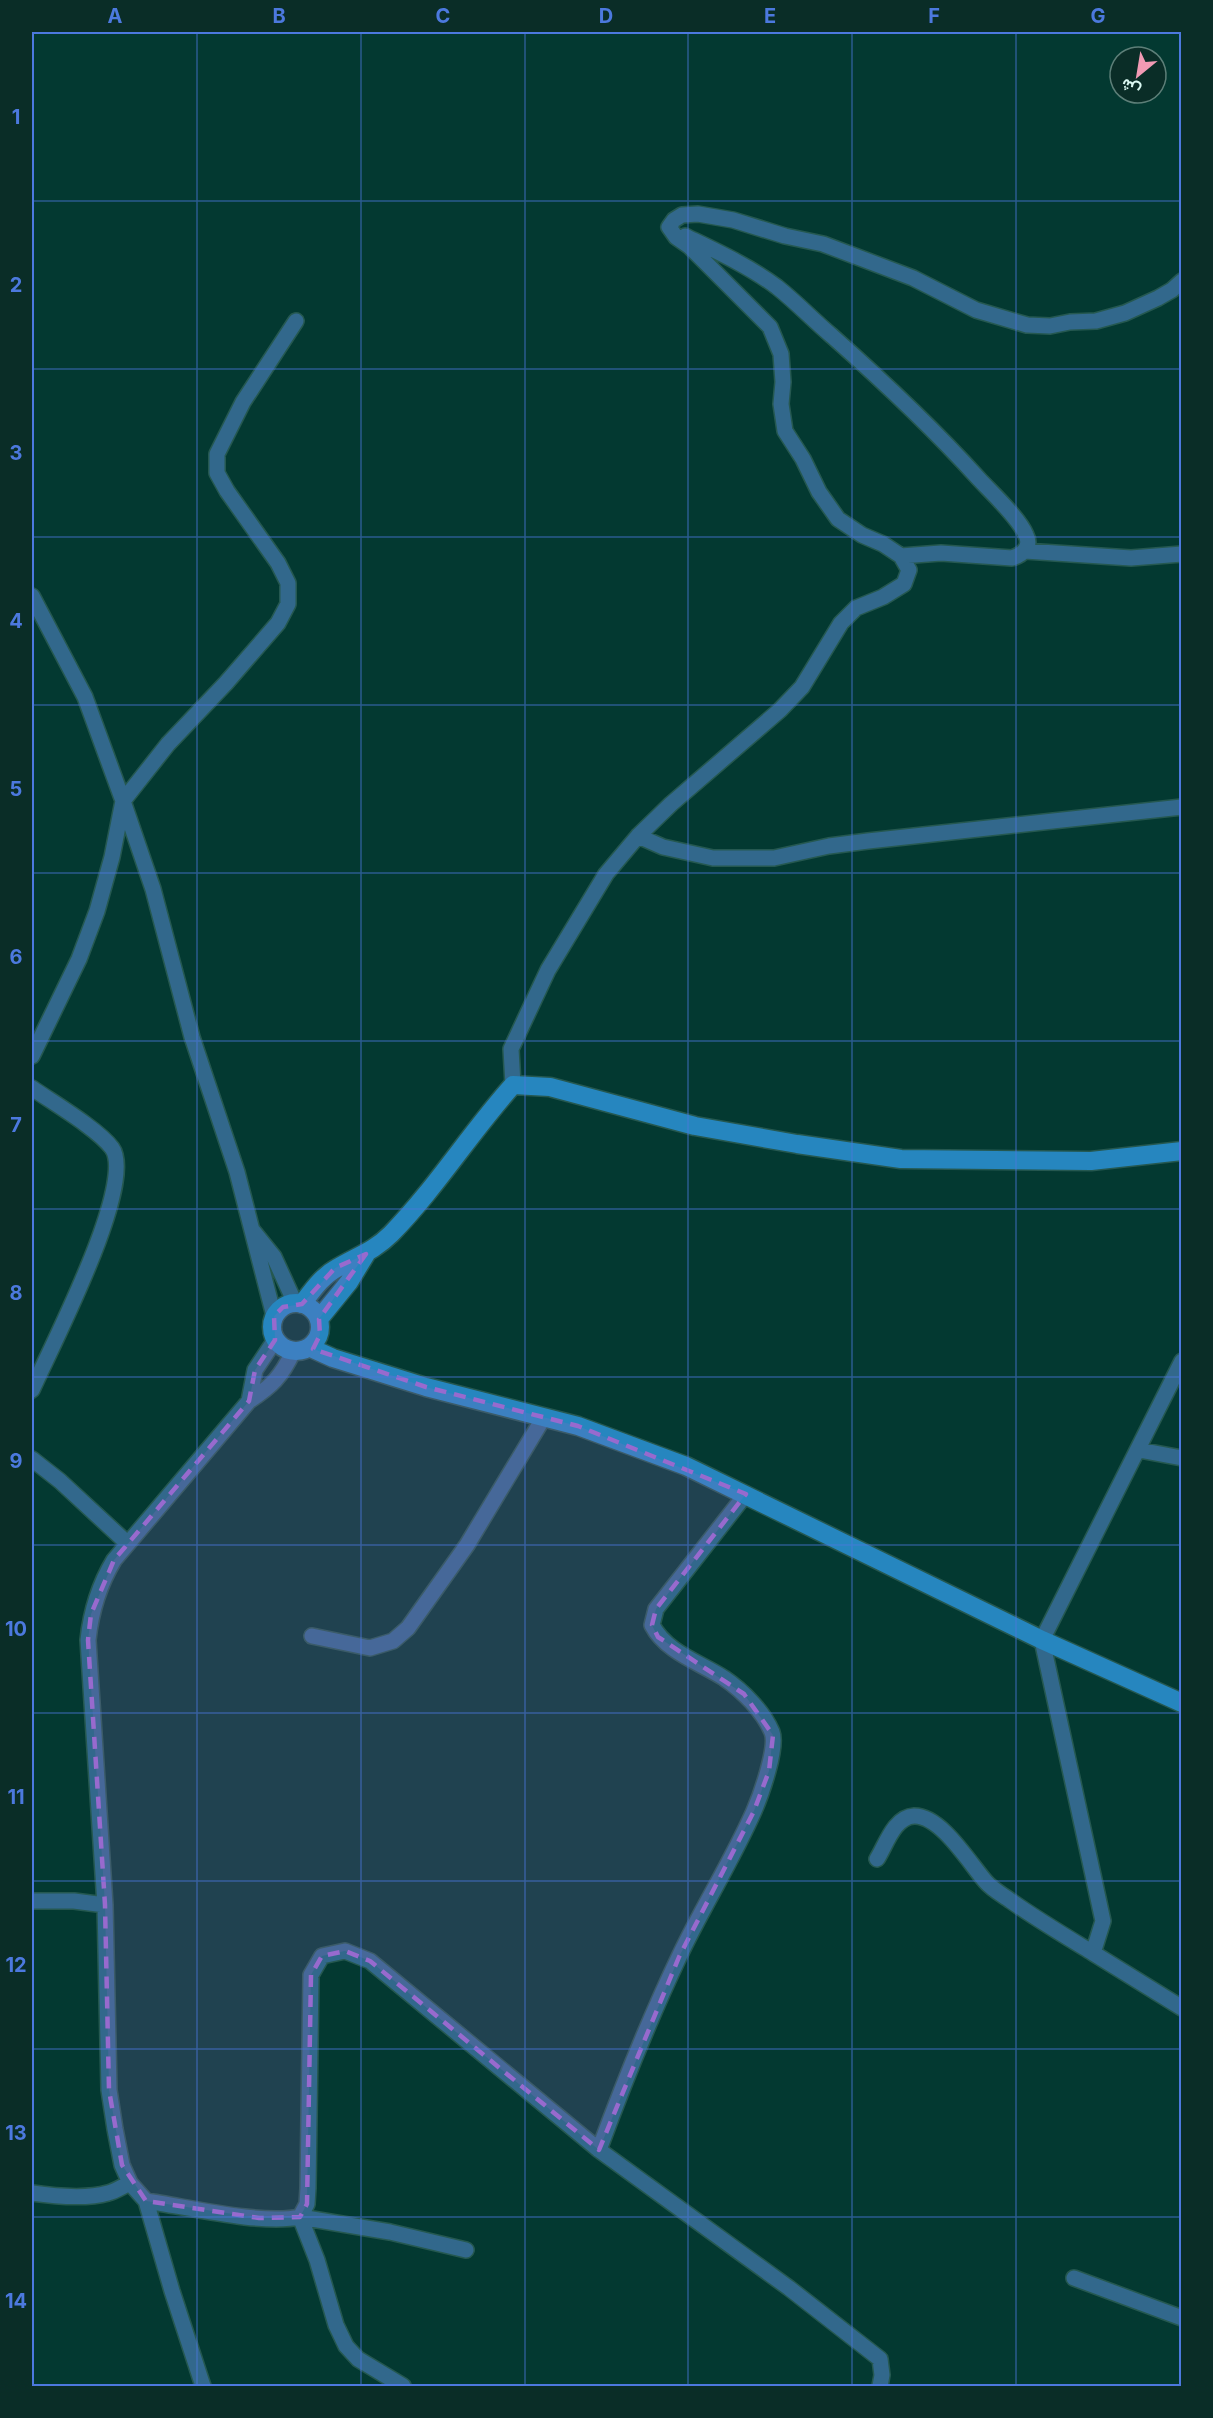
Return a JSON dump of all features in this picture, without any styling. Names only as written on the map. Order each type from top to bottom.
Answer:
[{"type":"street","points":[[669,227],[682,215],[699,214],[733,220],[785,236],[823,244],[913,278],[976,310],[1027,325],[1050,326],[1070,322],[1096,321],[1125,313],[1158,298],[1182,281]]},
{"type":"street","points":[[669,227],[735,260],[775,286],[895,391],[937,432],[1006,508],[1027,536],[1025,551],[1020,556],[1012,558],[941,553],[901,556]]},
{"type":"street","points":[[274,1316],[283,1307],[298,1303],[335,1268],[366,1254],[388,1237],[410,1215],[457,1156],[485,1116],[513,1085],[511,1049],[548,970],[606,874],[638,836],[671,804],[780,710],[802,687],[841,623],[856,608],[884,597],[904,584],[909,570],[901,556],[838,519],[819,492],[803,459],[785,431],[781,404],[783,382],[781,354],[770,327],[669,227]]},
{"type":"street","points":[[32,1056],[79,959],[97,911],[112,857],[123,801],[168,744],[226,683],[278,622],[288,604],[288,584],[278,563],[227,491],[217,472],[217,454],[243,402],[296,321]]},
{"type":"street","points":[[1025,551],[1131,558],[1182,554]]},
{"type":"street","points":[[32,596],[85,697],[153,889],[192,1037],[237,1172],[274,1316],[272,1332],[275,1340],[283,1348],[293,1352],[311,1348],[333,1358],[426,1387],[578,1426],[637,1447],[746,1494],[1042,1640],[1182,1703]]},
{"type":"street","points":[[638,836],[663,847],[713,858],[774,858],[858,842],[1182,807]]},
{"type":"street","points":[[513,1085],[550,1087],[695,1126],[901,1159],[1091,1161],[1182,1151]]},
{"type":"street","points":[[32,1088],[101,1136],[113,1149],[117,1175],[112,1200],[81,1282],[32,1390]]},
{"type":"street","points":[[252,1230],[264,1242],[298,1303],[309,1306],[319,1319],[320,1335],[311,1348]]},
{"type":"street","points":[[319,1319],[349,1282],[366,1254]]},
{"type":"street","points":[[249,1401],[255,1371],[275,1340]]},
{"type":"street","points":[[203,2386],[146,2201],[130,2183],[122,2165],[109,2090],[105,1905],[88,1640],[91,1614],[105,1575],[128,1543],[249,1401],[271,1386],[293,1352]]},
{"type":"street","points":[[1093,1953],[1103,1921],[1042,1640],[1182,1362]]},
{"type":"street","points":[[312,1636],[370,1648],[393,1641],[408,1628],[467,1545],[544,1417]]},
{"type":"street","points":[[1139,1450],[1182,1458]]},
{"type":"street","points":[[32,1459],[60,1481],[128,1543]]},
{"type":"street","points":[[599,2150],[634,2056],[679,1957],[754,1811],[769,1771],[773,1735],[762,1714],[725,1679],[658,1637],[652,1625],[656,1609],[746,1494]]},
{"type":"street","points":[[877,1859],[897,1825],[905,1817],[916,1816],[933,1822],[950,1838],[988,1884],[1041,1922],[1182,2008]]},
{"type":"street","points":[[32,1901],[74,1901],[105,1905]]},
{"type":"street","points":[[403,2386],[358,2359],[346,2346],[336,2325],[317,2260],[300,2217],[307,2204],[308,2188],[312,1975],[322,1956],[345,1951],[370,1961],[599,2150],[789,2288],[880,2359],[882,2375],[880,2386]]},
{"type":"street","points":[[32,2193],[97,2195],[109,2193],[130,2183]]},
{"type":"street","points":[[146,2201],[260,2218],[288,2220],[300,2217],[390,2232],[466,2250]]},
{"type":"street","points":[[1074,2278],[1182,2318]]},
{"type":"highlighted area","points":[[366,1254],[319,1319],[320,1335],[313,1349],[426,1387],[578,1426],[746,1494],[656,1609],[652,1625],[658,1637],[744,1694],[773,1735],[769,1771],[754,1811],[679,1957],[599,2150],[370,1961],[345,1951],[322,1956],[311,1975],[307,2204],[300,2217],[259,2218],[146,2201],[122,2165],[109,2090],[105,1905],[88,1640],[91,1614],[114,1560],[249,1401],[255,1370],[275,1340],[274,1316],[283,1307],[302,1304],[335,1268]]}]
